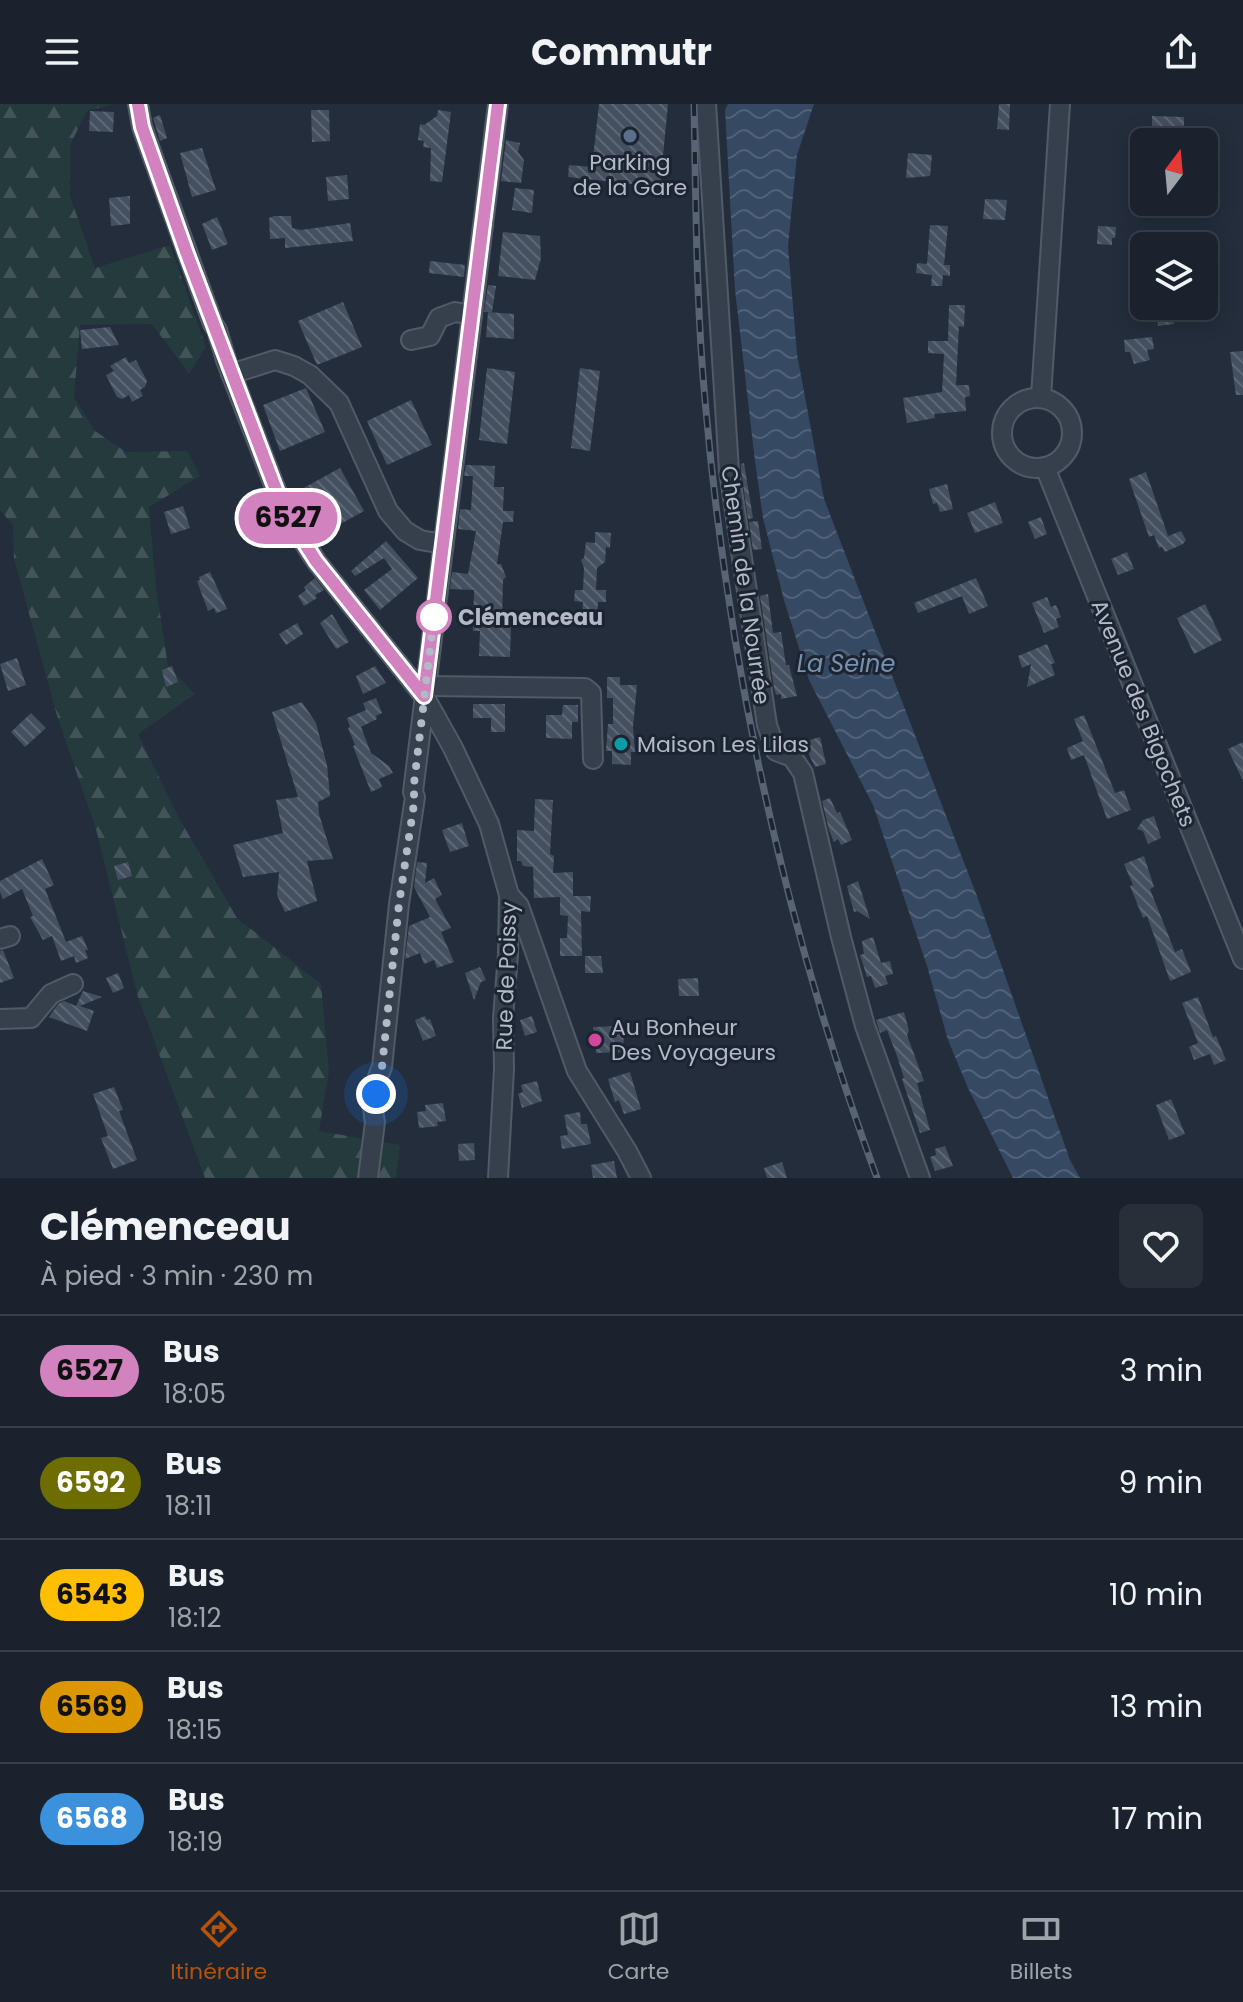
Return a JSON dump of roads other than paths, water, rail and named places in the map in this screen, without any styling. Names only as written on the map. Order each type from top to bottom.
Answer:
[{"type":"street","name":"Rue de Poissy","points":[[138,104],[142,127],[187,254],[279,499],[296,532],[352,609],[424,691],[489,824],[509,895],[498,1178]]},
{"type":"street","points":[[368,1178],[375,1122],[373,1113],[378,1074],[382,1067],[399,904],[415,797],[413,792],[424,691],[498,104]]},
{"type":"street","name":"Chemin de la Nourrée","points":[[706,104],[729,471],[767,725],[776,751],[792,757],[803,773],[865,1026],[920,1178]]},
{"type":"street","points":[[1041,397],[1060,104]]},
{"type":"street","points":[[411,340],[430,336],[439,318],[455,312],[472,315]]},
{"type":"street","points":[[231,374],[275,360],[310,375],[339,403],[388,511],[405,531],[420,540],[443,544]]},
{"type":"street","points":[[1041,397],[1062,408],[1072,431],[1071,443],[1065,454],[1045,467],[1023,465],[1013,460],[1002,440],[1004,418],[1010,409],[1019,402],[1041,397]]},
{"type":"street","name":"Avenue des Bigochets","points":[[1045,467],[1243,959]]},
{"type":"street","points":[[424,691],[585,688],[591,693],[593,759]]},
{"type":"street","points":[[509,895],[519,906],[577,1071],[641,1178]]},
{"type":"street","points":[[0,1019],[31,1018],[51,994],[73,984]]},
{"type":"water","name":"La Seine","points":[[728,104],[814,104],[797,155],[788,246],[797,354],[824,499],[977,896],[1070,1160],[1080,1178],[1013,1178],[948,1040],[927,966],[873,805],[809,680],[763,518],[735,290],[725,110]]},
{"type":"railway","points":[[694,104],[698,289],[705,400],[715,499],[745,697],[788,892],[844,1084],[877,1178]]},
{"type":"place","name":"Parking de la Gare","points":[[630,136]]},
{"type":"place","name":"Clémenceau","points":[[434,617]]},
{"type":"place","name":"Maison Les Lilas","points":[[621,744]]},
{"type":"place","name":"Au Bonheur Des Voyageurs","points":[[595,1040]]}]
